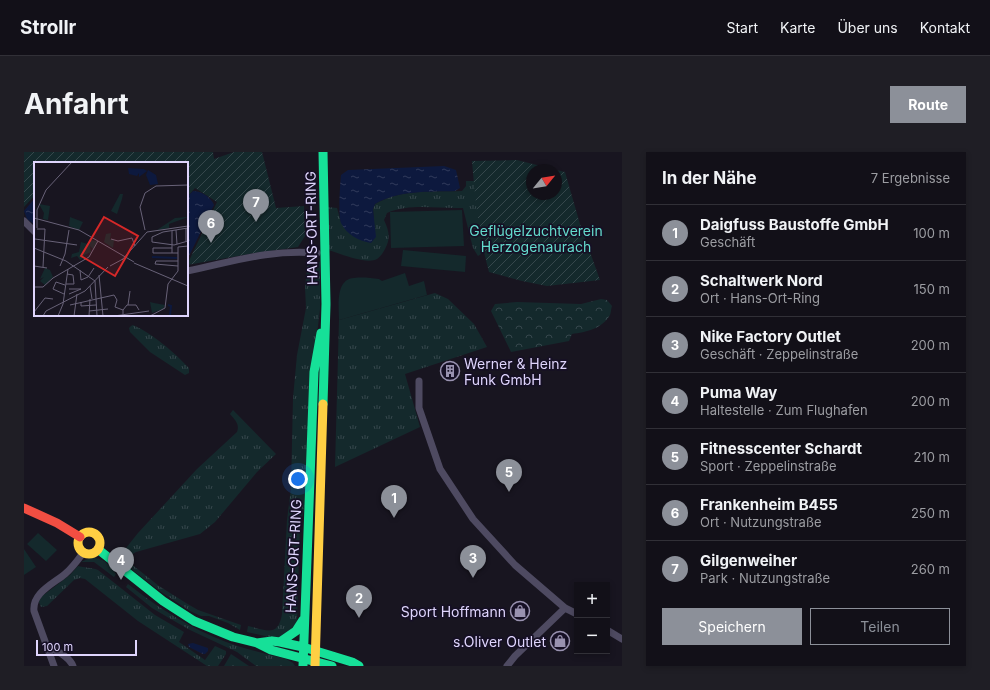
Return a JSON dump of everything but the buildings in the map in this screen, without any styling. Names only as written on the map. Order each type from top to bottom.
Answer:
[{"type":"main road","name":"HANS-ORT-RING","points":[[315,664],[326,304],[323,152]]},
{"type":"main road","name":"HANS-ORT-RING","points":[[303,662],[314,372],[326,304]]},
{"type":"main road","points":[[24,508],[57,523],[80,537]]},
{"type":"main road","points":[[86,533],[96,534],[100,540],[99,550],[93,554],[83,552],[78,544],[80,537],[86,533]]},
{"type":"main road","points":[[99,550],[163,601],[194,621],[233,637],[257,643],[303,662],[332,666]]},
{"type":"main road","points":[[280,642],[296,631],[304,618]]},
{"type":"main road","points":[[257,643],[272,640],[303,647],[352,662],[359,666]]},
{"type":"street","points":[[24,220],[34,231]]},
{"type":"street","points":[[188,271],[253,256],[277,253],[316,253]]},
{"type":"street","points":[[419,381],[419,408],[440,469],[473,519],[515,566],[565,608],[574,612]]},
{"type":"street","points":[[54,666],[34,611],[36,600],[39,594],[65,574],[83,552]]},
{"type":"street","points":[[507,666],[515,656],[565,608]]},
{"type":"street","points":[[610,632],[622,638]]},
{"type":"street","points":[[47,646],[66,657],[73,666]]},
{"type":"green space","points":[[24,152],[213,152],[214,159],[234,152],[262,152],[276,208],[304,206],[305,236],[298,247],[188,265],[217,202],[195,188],[188,196],[188,162],[34,162],[34,196],[24,207]]},
{"type":"green space","name":"Geflügelzuchtverein Herzogenaurach","points":[[517,160],[533,164],[526,164],[526,200],[562,200],[562,171],[565,172],[580,224],[600,280],[547,286],[489,272],[478,217],[472,161]]},
{"type":"green space","points":[[466,181],[474,181],[483,250],[478,256],[473,248],[463,208],[415,207],[387,213],[384,220],[389,238],[383,252],[377,259],[366,261],[360,260],[328,250],[327,207],[337,208],[341,222],[374,220],[373,209],[375,204],[385,199],[417,192],[462,191],[466,186]]},
{"type":"green space","points":[[462,210],[464,246],[391,248],[390,212]]},
{"type":"green space","points":[[403,250],[466,256],[465,272],[401,266]]},
{"type":"green space","points":[[308,261],[320,262],[320,309],[316,343],[306,500],[300,527],[297,620],[296,625],[281,638],[274,638],[247,632],[248,626],[266,630],[278,627],[282,614],[287,520],[291,488],[293,398],[297,355],[306,308],[305,287]]},
{"type":"green space","points":[[405,273],[409,286],[424,281],[427,295],[339,320],[339,294],[344,283],[348,280],[363,278],[379,279],[382,281]]},
{"type":"green space","points":[[435,293],[448,299],[474,324],[487,347],[405,374],[420,427],[335,467],[339,320]]},
{"type":"green space","points":[[601,299],[607,300],[612,306],[607,320],[598,327],[588,331],[572,334],[569,341],[511,352],[491,311],[495,304],[517,302],[581,304]]},
{"type":"green space","points":[[133,325],[148,333],[177,356],[189,368],[189,373],[185,375],[150,352],[130,332],[129,328]]},
{"type":"green space","points":[[233,410],[276,454],[257,472],[215,522],[200,534],[136,552],[122,561],[118,558],[138,533],[197,469],[237,432],[237,424],[230,414]]},
{"type":"green space","points":[[38,533],[57,550],[46,561],[27,544]]},
{"type":"green space","points":[[24,549],[36,567],[24,575]]},
{"type":"green space","points":[[90,558],[99,559],[105,562],[116,574],[114,577],[94,562],[81,562]]},
{"type":"green space","points":[[130,563],[159,586],[186,603],[198,610],[241,625],[240,630],[228,623],[209,616],[201,616],[190,611],[161,592],[130,568],[128,566]]},
{"type":"green space","points":[[78,566],[98,570],[155,615],[184,632],[179,642],[205,660],[215,646],[226,651],[226,654],[218,666],[207,666],[138,621],[85,579],[80,578],[74,580],[47,606],[41,607],[39,602],[41,597],[70,575]]},
{"type":"green space","points":[[128,584],[187,624],[233,645],[286,659],[295,666],[256,666],[237,652],[190,630],[152,608],[126,587]]},
{"type":"green space","points":[[231,654],[249,666],[224,666]]},
{"type":"water","points":[[444,166],[456,170],[460,188],[455,191],[403,194],[384,199],[375,204],[373,209],[376,237],[371,243],[354,237],[341,223],[339,206],[341,175],[348,170]]},
{"type":"water","points":[[193,191],[199,192],[211,199],[214,205],[188,258],[188,196]]},
{"type":"water","points":[[34,199],[34,224],[27,219],[24,211]]},
{"type":"water","points":[[193,643],[208,648],[208,651],[203,654],[189,647],[188,644]]},
{"type":"traffic: fast","points":[[323,152],[326,304],[323,404]]},
{"type":"traffic: fast","points":[[303,666],[314,372],[321,333]]},
{"type":"traffic: fast","points":[[99,550],[163,601],[194,621],[233,637],[257,643],[271,650],[332,666]]},
{"type":"traffic: fast","points":[[280,642],[296,631],[303,620]]},
{"type":"traffic: fast","points":[[257,643],[272,641],[303,647],[352,662],[359,666]]},
{"type":"traffic: slow","points":[[315,666],[323,404]]},
{"type":"traffic: slow","points":[[89,532],[97,535],[100,543],[97,551],[89,554],[81,551],[78,543],[81,535],[89,532]]},
{"type":"traffic: jam","points":[[24,508],[57,523],[80,537]]},
{"type":"place","name":"Gilgenweiher","points":[[256,222]]},
{"type":"place","name":"Frankenheim B455","points":[[211,243]]},
{"type":"place","name":"Werner & Heinz Funk GmbH","points":[[450,371]]},
{"type":"place","name":"Fitnesscenter Schardt","points":[[509,492]]},
{"type":"place","name":"Daigfuss Baustoffe GmbH","points":[[394,518]]},
{"type":"place","name":"Nike Factory Outlet","points":[[473,578]]},
{"type":"place","name":"Puma Way","points":[[121,580]]},
{"type":"place","name":"Sport Hoffmann","points":[[520,611]]},
{"type":"place","name":"Schaltwerk Nord","points":[[359,618]]},
{"type":"place","name":"s.Oliver Outlet","points":[[560,641]]}]
